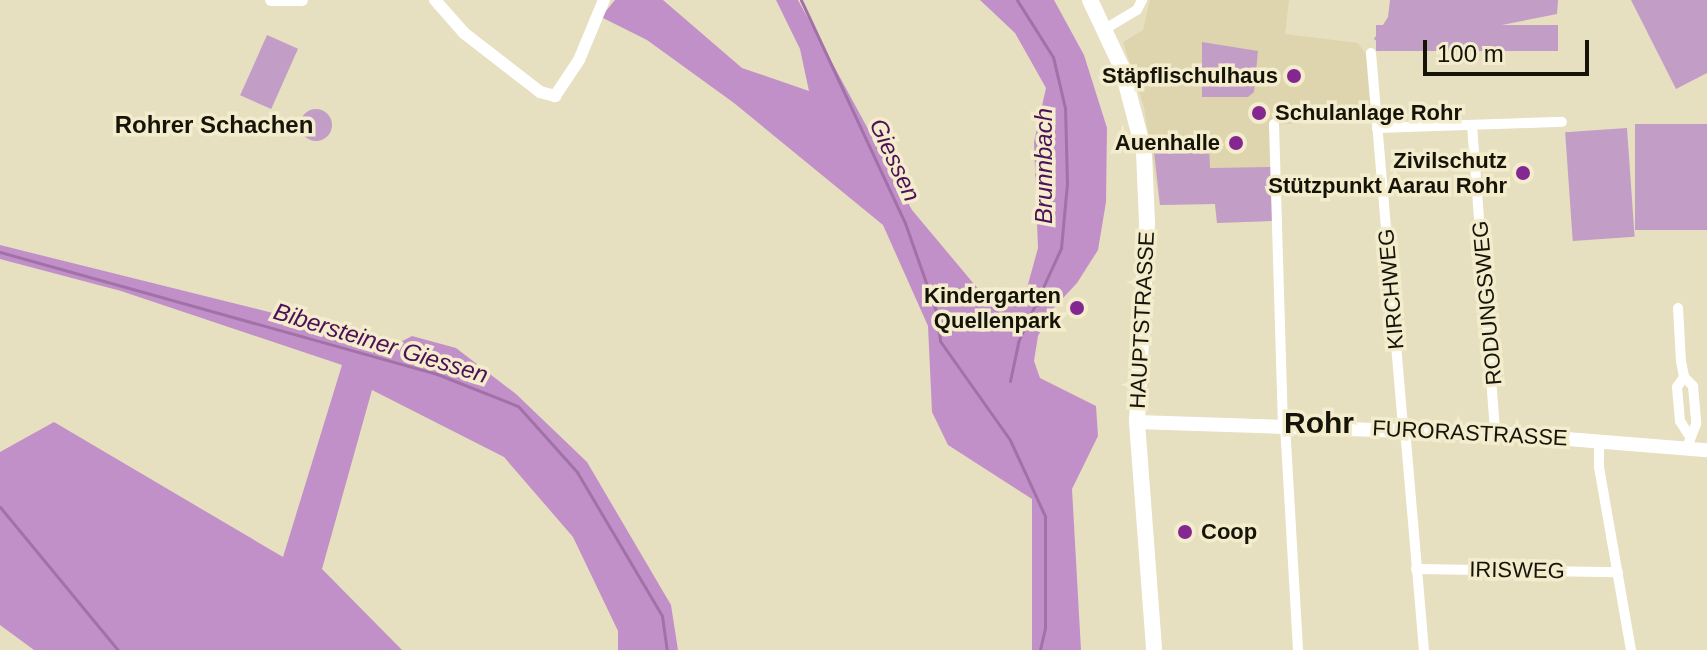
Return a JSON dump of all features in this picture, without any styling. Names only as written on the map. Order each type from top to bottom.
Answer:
[{"type":"main road","name":"HAUPTSTRASSE","points":[[1090,0],[1105,29],[1135,107],[1146,165],[1137,422],[1154,650]]},
{"type":"main road","name":"FURORASTRASSE","points":[[1137,422],[1284,424],[1599,440],[1688,441],[1707,450]]},
{"type":"street","points":[[271,0],[302,0]]},
{"type":"street","points":[[435,0],[464,33],[540,92],[555,96],[579,60],[604,0]]},
{"type":"street","points":[[1105,29],[1137,10],[1142,0]]},
{"type":"street","name":"KIRCHWEG","points":[[1371,53],[1424,650]]},
{"type":"street","points":[[1377,128],[1562,122]]},
{"type":"street","points":[[1274,124],[1284,424],[1298,650]]},
{"type":"street","name":"RODUNGSWEG","points":[[1472,125],[1495,433]]},
{"type":"street","points":[[1678,308],[1684,377],[1678,398],[1680,421],[1688,441]]},
{"type":"street","points":[[1684,377],[1693,386],[1696,424],[1688,441]]},
{"type":"street","points":[[1599,440],[1631,650]]},
{"type":"street","name":"IRISWEG","points":[[1416,569],[1618,572]]},
{"type":"shaded area","points":[[615,0],[663,0],[742,68],[809,91],[800,49],[776,0],[798,0],[912,210],[979,290],[1027,288],[1038,248],[1034,142],[1046,88],[1015,33],[980,0],[1054,0],[1084,55],[1107,128],[1106,202],[1098,250],[1077,283],[1051,311],[1038,336],[1034,361],[1040,378],[1096,406],[1098,436],[1072,489],[1081,650],[1032,650],[1032,499],[948,445],[932,412],[928,326],[883,225],[734,103],[647,40],[601,17]]},
{"type":"shaded area","name":"Schulanlage Rohr","points":[[1150,0],[1289,0],[1285,34],[1358,43],[1366,54],[1372,119],[1270,125],[1273,221],[1217,223],[1215,204],[1160,205],[1144,107],[1123,42],[1143,30]]},
{"type":"shaded area","points":[[1390,0],[1558,0],[1557,14],[1385,48],[1374,39],[1388,17]]},
{"type":"shaded area","points":[[1631,0],[1707,0],[1707,73],[1676,89]]},
{"type":"shaded area","points":[[1376,25],[1558,25],[1558,51],[1376,51]]},
{"type":"shaded area","points":[[267,35],[298,49],[271,109],[240,95]]},
{"type":"shaded area","points":[[1202,42],[1258,51],[1254,92],[1248,97],[1202,97]]},
{"type":"shaded area","points":[[316,109],[327,114],[332,125],[327,136],[316,141],[305,136],[300,125],[305,114]]},
{"type":"shaded area","points":[[1635,124],[1707,124],[1707,230],[1635,230]]},
{"type":"shaded area","points":[[1627,128],[1635,237],[1573,241],[1565,132]]},
{"type":"shaded area","points":[[1209,145],[1210,168],[1271,167],[1273,221],[1217,223],[1215,204],[1160,205],[1154,151]]},
{"type":"shaded area","points":[[0,245],[397,344],[412,336],[456,348],[516,394],[587,462],[671,605],[678,650],[618,650],[618,631],[573,537],[504,457],[372,390],[322,569],[402,650],[34,650],[0,625],[0,452],[54,422],[283,557],[342,365],[121,291],[0,259]]},
{"type":"waterway","name":"Giessen","points":[[801,0],[905,223],[936,311],[940,341],[1010,440],[1045,516],[1045,628],[1040,650]]},
{"type":"waterway","name":"Brunnbach","points":[[1010,381],[1018,342],[1061,248],[1067,183],[1065,108],[1053,57],[1017,0]]},
{"type":"waterway","name":"Bibersteiner Giessen","points":[[0,252],[437,374],[518,406],[577,472],[662,616],[667,650]]},
{"type":"waterway","points":[[0,507],[118,650]]},
{"type":"place","name":"Stäpflischulhaus","points":[[1294,76]]},
{"type":"place","name":"Schulanlage Rohr","points":[[1259,113]]},
{"type":"place","name":"Auenhalle","points":[[1236,143]]},
{"type":"place","name":"Zivilschutz Stützpunkt Aarau Rohr","points":[[1523,173]]},
{"type":"place","name":"Kindergarten Quellenpark","points":[[1077,308]]},
{"type":"place","name":"Coop","points":[[1185,532]]},
{"type":"district","name":"Rohrer Schachen","points":[[214,125]]},
{"type":"district","name":"Rohr","points":[[1319,423]]}]
